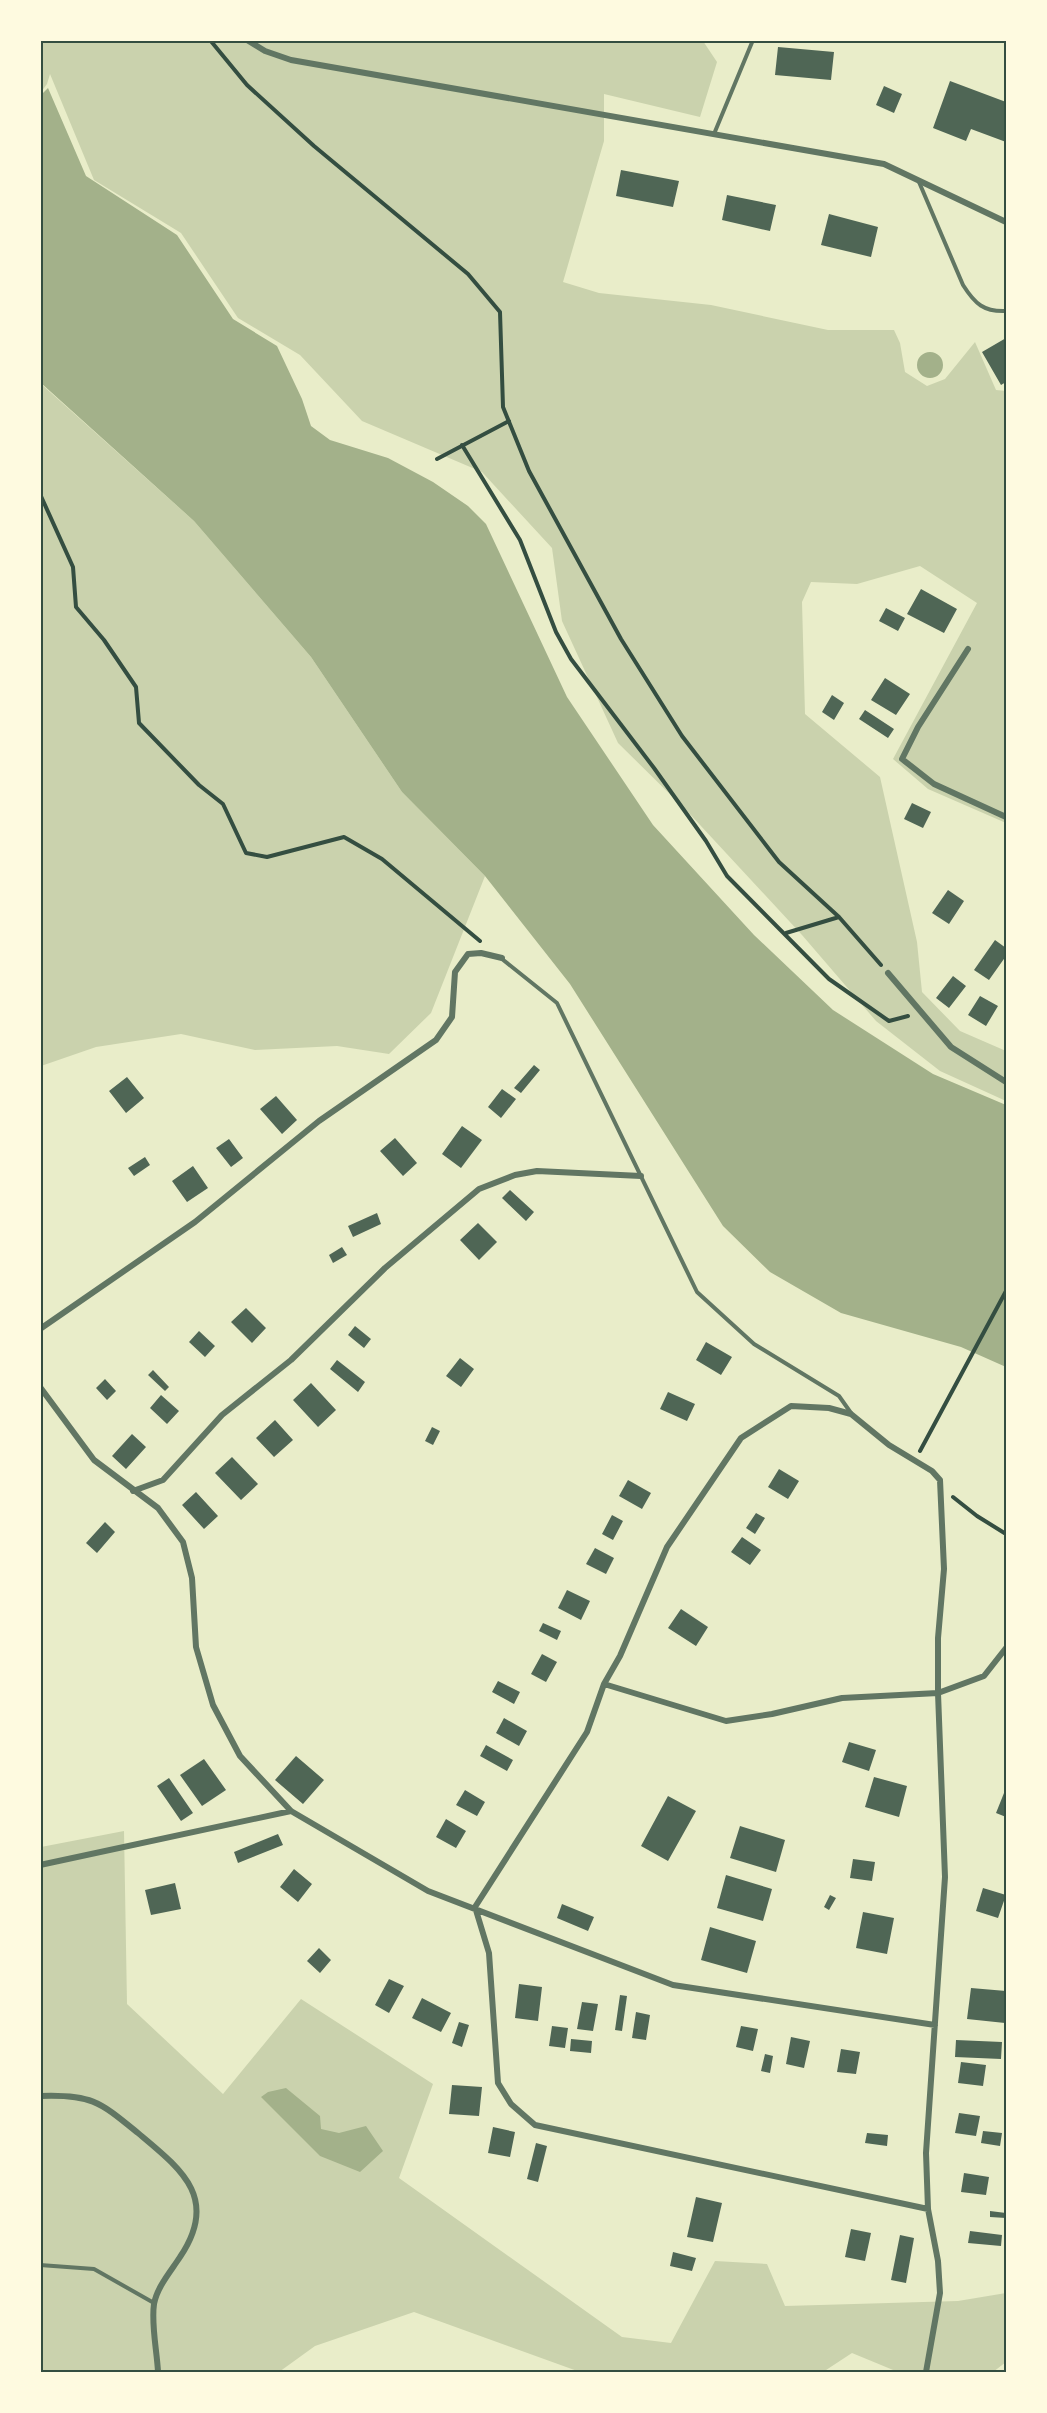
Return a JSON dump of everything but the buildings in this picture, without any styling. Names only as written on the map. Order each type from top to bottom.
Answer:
[{"type":"street","points":[[247,40],[265,51],[291,60],[884,164],[1006,222]]},
{"type":"street","points":[[968,649],[918,727],[902,759],[934,784],[1006,817]]},
{"type":"street","points":[[40,1329],[195,1222],[319,1121],[436,1040],[452,1017],[455,972],[468,954],[482,953],[502,958]]},
{"type":"street","points":[[888,973],[951,1047],[1006,1082]]},
{"type":"street","points":[[133,1491],[163,1480],[222,1415],[291,1360],[385,1268],[479,1189],[515,1175],[537,1171],[641,1176]]},
{"type":"street","points":[[40,1387],[94,1460],[158,1508],[183,1542],[192,1578],[196,1647],[213,1705],[240,1756],[291,1811],[428,1891],[476,1907],[673,1985],[936,2025]]},
{"type":"street","points":[[926,2373],[940,2293],[938,2261],[928,2209],[926,2153],[945,1877],[943,1777],[938,1693],[938,1638],[944,1569],[940,1480],[889,1445],[851,1414],[829,1408],[791,1406],[741,1438],[667,1547],[620,1656],[604,1684],[587,1732],[476,1907],[489,1953],[498,2083],[511,2104],[535,2125],[928,2209]]},
{"type":"street","points":[[604,1684],[726,1721],[772,1714],[842,1698],[938,1693],[984,1676],[1006,1648]]},
{"type":"street","points":[[40,1865],[291,1811]]},
{"type":"street","points":[[40,2096],[80,2097],[103,2104],[178,2166],[195,2191],[196,2221],[186,2248],[162,2283],[154,2304],[158,2373]]},
{"type":"lane","points":[[714,135],[753,40]]},
{"type":"lane","points":[[919,180],[968,292],[981,308],[1006,311]]},
{"type":"lane","points":[[502,958],[557,1003],[697,1292],[754,1344],[839,1395],[851,1414]]},
{"type":"lane","points":[[40,2265],[58,2264],[94,2269],[154,2304]]},
{"type":"path","points":[[210,40],[247,85],[314,146],[468,274],[500,312],[503,407],[529,471],[576,561],[621,639],[682,736],[779,862],[839,917],[888,973]]},
{"type":"path","points":[[436,459],[509,421]]},
{"type":"path","points":[[462,445],[520,540],[555,632],[571,659],[654,768],[706,841],[727,876],[829,979],[889,1021],[920,1011]]},
{"type":"path","points":[[40,494],[73,567],[76,607],[104,640],[136,687],[140,723],[191,777],[224,804],[246,853],[267,857],[344,837],[382,859],[502,958]]},
{"type":"path","points":[[785,933],[839,917]]},
{"type":"path","points":[[915,1461],[1006,1291]]},
{"type":"path","points":[[940,1480],[952,1497],[1006,1534]]},
{"type":"shaded area","points":[[41,41],[703,41],[717,62],[700,117],[604,94],[604,141],[563,282],[599,293],[711,305],[828,330],[894,330],[900,343],[905,372],[927,386],[945,379],[975,342],[996,390],[1006,391],[1006,823],[928,789],[893,759],[977,603],[920,566],[857,584],[811,582],[802,602],[805,714],[880,777],[917,942],[922,992],[960,1031],[1006,1051],[1006,1101],[940,1071],[876,1021],[802,935],[688,812],[618,743],[562,621],[552,548],[482,472],[362,421],[300,355],[238,318],[181,233],[94,180],[50,74],[41,92]]},
{"type":"shaded area","points":[[48,88],[86,176],[177,235],[233,319],[277,346],[302,399],[311,426],[330,440],[388,458],[433,482],[468,506],[486,524],[567,697],[653,825],[754,935],[833,1010],[933,1074],[1006,1105],[1006,1367],[961,1347],[841,1313],[770,1272],[723,1226],[570,984],[485,876],[402,792],[311,657],[194,521],[41,383],[40,96]]},
{"type":"shaded area","points":[[930,352],[939,356],[943,365],[939,374],[930,378],[921,374],[917,365],[921,356]]},
{"type":"shaded area","points":[[40,383],[194,521],[311,657],[402,792],[485,876],[431,1013],[389,1054],[337,1046],[255,1050],[181,1034],[96,1047],[41,1066]]},
{"type":"shaded area","points":[[124,1831],[127,2004],[223,2094],[301,1999],[433,2084],[399,2178],[622,2337],[671,2343],[715,2261],[767,2264],[785,2306],[958,2301],[1006,2293],[1006,2362],[993,2372],[898,2372],[852,2353],[823,2372],[580,2372],[414,2312],[315,2346],[279,2372],[41,2372],[41,1847]]},
{"type":"shaded area","points":[[286,2088],[320,2116],[321,2129],[339,2133],[366,2126],[383,2151],[360,2172],[320,2156],[261,2097],[268,2092]]}]
